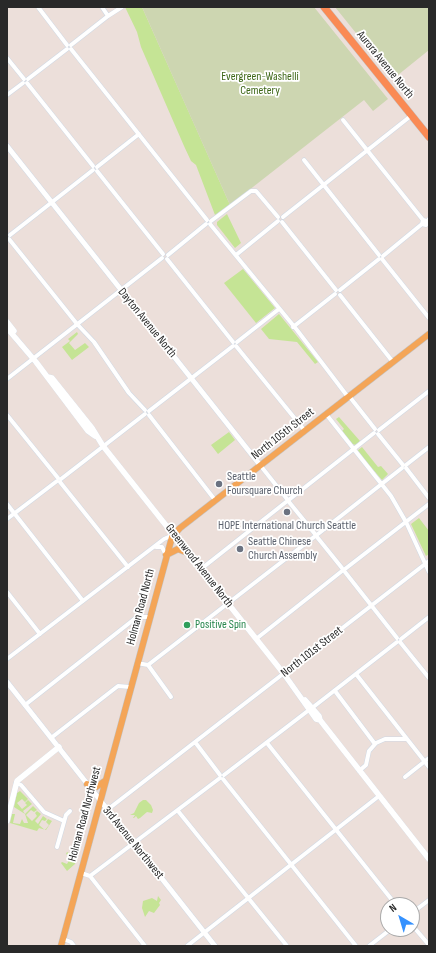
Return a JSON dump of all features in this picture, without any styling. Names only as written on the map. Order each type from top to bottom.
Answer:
[{"type":"highway","name":"Aurora Avenue North","points":[[324,7],[429,137]]},
{"type":"main road","name":"Greenwood Avenue North","points":[[7,322],[20,338],[21,343]]},
{"type":"main road","name":"Greenwood Avenue North","points":[[7,328],[48,377],[52,378],[92,428],[103,446],[256,638],[311,709],[316,719],[320,720],[429,859]]},
{"type":"main road","name":"North 105th Street","points":[[174,534],[215,500],[429,334]]},
{"type":"main road","name":"Holman Road North","points":[[130,687],[166,555],[174,534]]},
{"type":"main road","points":[[166,555],[178,549],[188,553]]},
{"type":"main road","name":"Holman Road Northwest","points":[[62,943],[130,687]]},
{"type":"main road","points":[[7,820],[16,783],[21,776],[59,747]]},
{"type":"main road","points":[[87,784],[96,787],[105,781]]},
{"type":"street","points":[[38,7],[429,498]]},
{"type":"street","points":[[102,7],[108,16]]},
{"type":"street","points":[[7,95],[108,16],[122,7]]},
{"type":"street","points":[[7,58],[305,431]]},
{"type":"street","points":[[236,255],[412,115]]},
{"type":"street","points":[[293,327],[426,223],[343,120]]},
{"type":"street","points":[[139,134],[8,237],[77,324],[94,342],[129,392],[147,412],[215,500]]},
{"type":"street","name":"Dayton Avenue North","points":[[7,146],[429,678]]},
{"type":"street","points":[[304,160],[429,318]]},
{"type":"street","points":[[7,378],[209,222],[251,191],[256,190],[393,362]]},
{"type":"street","points":[[7,519],[279,309]]},
{"type":"street","points":[[201,569],[429,391]]},
{"type":"street","points":[[326,414],[353,450],[382,484],[396,505],[406,522],[429,572]]},
{"type":"street","points":[[7,415],[128,567]]},
{"type":"street","points":[[148,666],[429,447]]},
{"type":"street","points":[[7,504],[83,601]]},
{"type":"street","points":[[256,638],[429,504]]},
{"type":"street","name":"North 105th Street","points":[[7,659],[150,550],[174,534]]},
{"type":"street","points":[[150,550],[161,546],[166,555]]},
{"type":"street","name":"North 101st Street","points":[[108,810],[429,561]]},
{"type":"street","points":[[7,592],[40,634]]},
{"type":"street","points":[[25,705],[137,617],[149,617]]},
{"type":"street","points":[[90,876],[178,811],[429,617]]},
{"type":"street","points":[[137,663],[148,666],[171,697]]},
{"type":"street","points":[[356,674],[429,767]]},
{"type":"street","name":"3rd Avenue Northwest","points":[[7,682],[216,946]]},
{"type":"street","points":[[51,738],[118,686],[130,687]]},
{"type":"street","points":[[335,691],[375,744]]},
{"type":"street","points":[[360,771],[366,765],[369,751],[375,744],[385,739],[406,739]]},
{"type":"street","points":[[195,742],[356,946]]},
{"type":"street","points":[[266,743],[390,897]]},
{"type":"street","points":[[405,777],[429,758]]},
{"type":"street","points":[[16,783],[21,785],[44,812],[64,822]]},
{"type":"street","points":[[187,946],[380,796]]},
{"type":"street","points":[[178,811],[287,946]]},
{"type":"street","points":[[57,847],[64,822],[67,814],[70,812]]},
{"type":"street","points":[[81,873],[90,876],[145,946]]},
{"type":"street","points":[[420,907],[429,900]]},
{"type":"street","points":[[420,934],[429,945]]},
{"type":"street","points":[[369,946],[381,937]]},
{"type":"street","points":[[62,943],[71,942],[74,946]]},
{"type":"green space","points":[[125,7],[142,7],[230,205],[215,215],[196,165],[191,161],[184,146],[141,47],[137,32]]},
{"type":"green space","name":"Evergreen-Washelli Cemetery","points":[[142,7],[314,7],[388,99],[373,111],[364,100],[230,205]]},
{"type":"green space","points":[[335,7],[429,7],[429,50],[393,79]]},
{"type":"green space","points":[[227,214],[241,243],[235,248],[217,225],[217,222]]},
{"type":"green space","points":[[243,269],[275,308],[256,323],[224,283]]},
{"type":"green space","points":[[279,314],[318,362],[315,364],[297,342],[269,339],[261,329]]},
{"type":"green space","points":[[77,332],[78,334],[69,343],[75,350],[85,343],[89,347],[72,360],[62,347],[70,341],[68,339]]},
{"type":"green space","points":[[339,417],[360,441],[356,445],[352,444],[342,431],[344,429],[336,419]]},
{"type":"green space","points":[[229,432],[235,440],[218,454],[211,445]]},
{"type":"green space","points":[[362,447],[378,467],[381,466],[388,474],[382,480],[357,451]]},
{"type":"green space","points":[[419,518],[429,531],[429,554],[426,556],[411,524]]},
{"type":"green space","points":[[20,791],[28,799],[25,802],[22,799],[17,803],[22,809],[27,805],[25,803],[28,800],[32,804],[23,811],[25,814],[14,807],[17,793]]},
{"type":"green space","points":[[146,800],[151,805],[153,810],[152,813],[147,812],[138,819],[136,816],[133,818],[135,815],[130,815],[134,813],[139,803]]},
{"type":"green space","points":[[33,806],[37,810],[34,812],[31,810],[26,815],[32,821],[37,816],[35,813],[37,811],[41,814],[35,821],[38,824],[43,816],[47,819],[45,821],[42,820],[39,825],[44,830],[39,828],[37,831],[10,823],[12,814],[15,814],[13,823],[20,824],[22,819],[24,823],[28,823],[25,814]]},
{"type":"green space","points":[[48,819],[52,821],[46,830],[49,825],[46,822]]},
{"type":"green space","points":[[67,852],[77,858],[75,864],[67,871],[61,863],[67,864],[71,857],[66,854]]},
{"type":"green space","points":[[158,896],[161,900],[159,903],[160,905],[154,913],[149,911],[145,917],[142,908],[143,901],[152,898],[157,901]]},
{"type":"place","name":"Seattle Foursquare Church","points":[[219,484]]},
{"type":"place","name":"HOPE International Church Seattle","points":[[287,512]]},
{"type":"place","name":"Seattle Chinese Church Assembly","points":[[240,549]]},
{"type":"place","name":"Positive Spin","points":[[187,625]]}]
